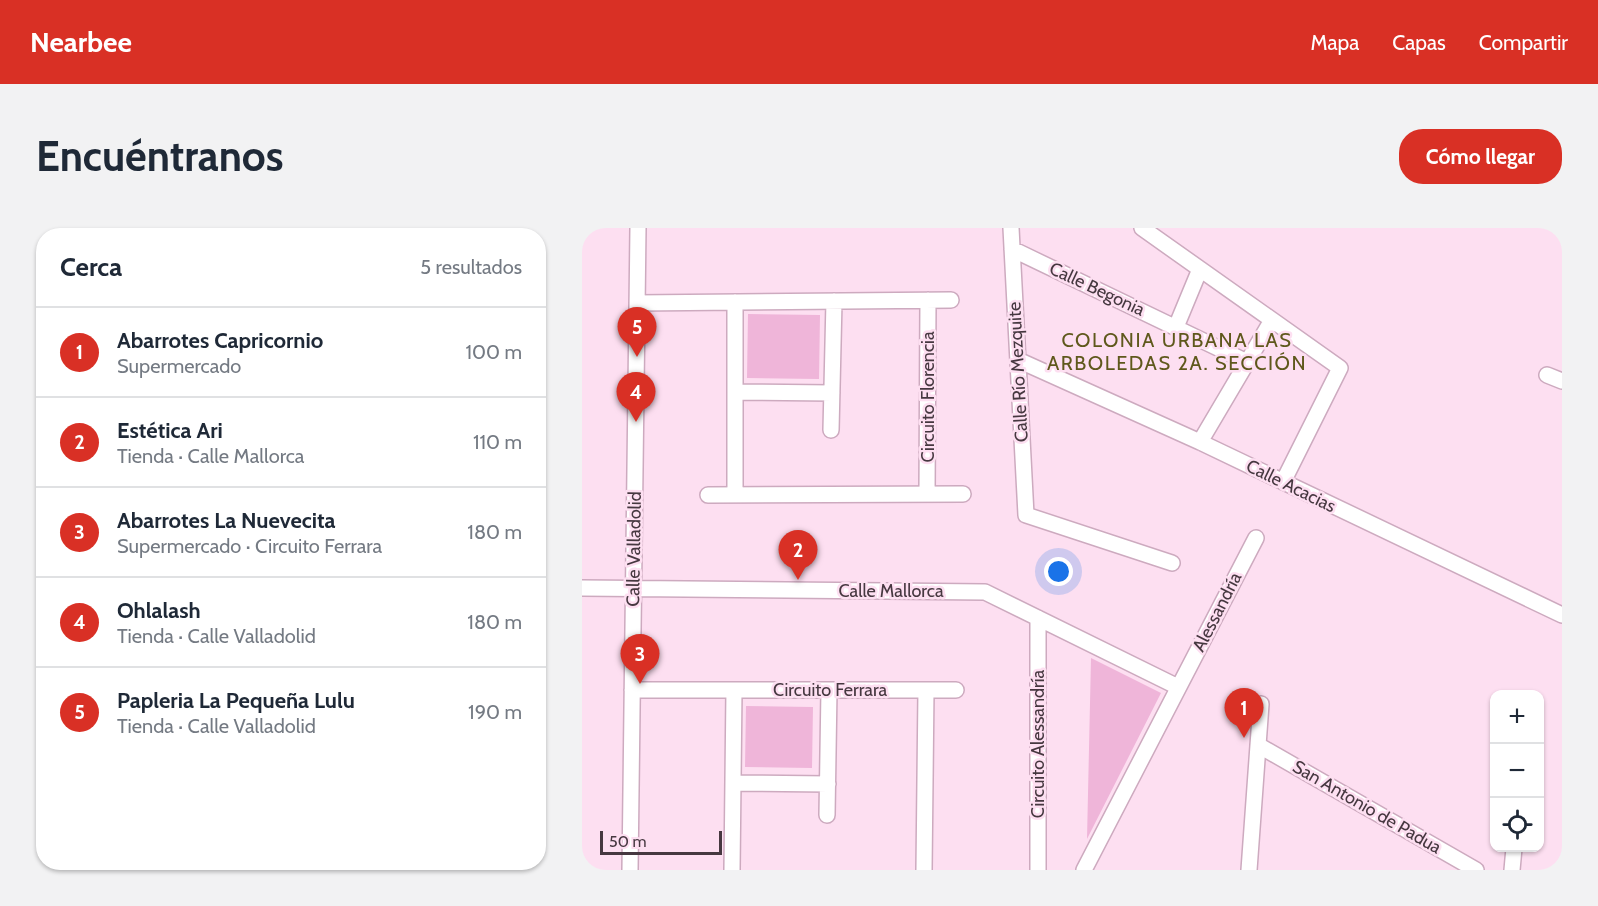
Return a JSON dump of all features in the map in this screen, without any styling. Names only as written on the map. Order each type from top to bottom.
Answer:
[{"type":"street","name":"Calle Valladolid","points":[[630,870],[638,228]]},
{"type":"street","name":"Calle Río Mezquite","points":[[1011,228],[1026,515],[1172,563]]},
{"type":"street","points":[[1142,228],[1340,368],[1283,482]]},
{"type":"street","name":"Calle Begonia","points":[[1012,249],[1247,362]]},
{"type":"street","points":[[1176,327],[1200,269]]},
{"type":"street","name":"Circuito Florencia","points":[[927,494],[928,300]]},
{"type":"street","points":[[637,303],[951,300]]},
{"type":"street","points":[[831,430],[834,301]]},
{"type":"street","points":[[735,302],[735,495]]},
{"type":"street","points":[[1200,442],[1272,320]]},
{"type":"street","name":"Calle Acacias","points":[[1018,360],[1200,442],[1562,615]]},
{"type":"street","points":[[1547,375],[1562,381]]},
{"type":"street","points":[[735,392],[832,393]]},
{"type":"street","points":[[708,495],[963,494]]},
{"type":"street","name":"Alessandría","points":[[1178,687],[1256,538]]},
{"type":"street","name":"Calle Mallorca","points":[[582,588],[985,592],[1178,687]]},
{"type":"street","name":"Circuito Alessandría","points":[[1038,618],[1038,870]]},
{"type":"street","points":[[1084,870],[1178,687]]},
{"type":"street","name":"Circuito Ferrara","points":[[632,690],[956,690]]},
{"type":"street","points":[[732,870],[734,690]]},
{"type":"street","points":[[827,815],[829,690]]},
{"type":"street","points":[[924,870],[926,690]]},
{"type":"street","points":[[1249,870],[1262,704]]},
{"type":"street","name":"San Antonio de Padua","points":[[1258,745],[1476,870]]},
{"type":"street","points":[[733,783],[828,784]]},
{"type":"street","points":[[1512,870],[1514,852]]},
{"type":"shaded area","points":[[748,314],[820,315],[819,379],[747,378]]},
{"type":"shaded area","points":[[1091,658],[1161,693],[1087,839]]},
{"type":"shaded area","points":[[746,706],[813,707],[812,768],[745,767]]},
{"type":"place","name":"Papleria La Pequeña Lulu","points":[[637,357]]},
{"type":"place","name":"Ohlalash","points":[[636,422]]},
{"type":"place","name":"Estética Ari","points":[[798,580]]},
{"type":"place","name":"Abarrotes La Nuevecita","points":[[640,684]]},
{"type":"place","name":"Abarrotes Capricornio","points":[[1244,738]]},
{"type":"district","name":"COLONIA URBANA LAS ARBOLEDAS 2A. SECCIÓN","points":[[1177,352]]}]
